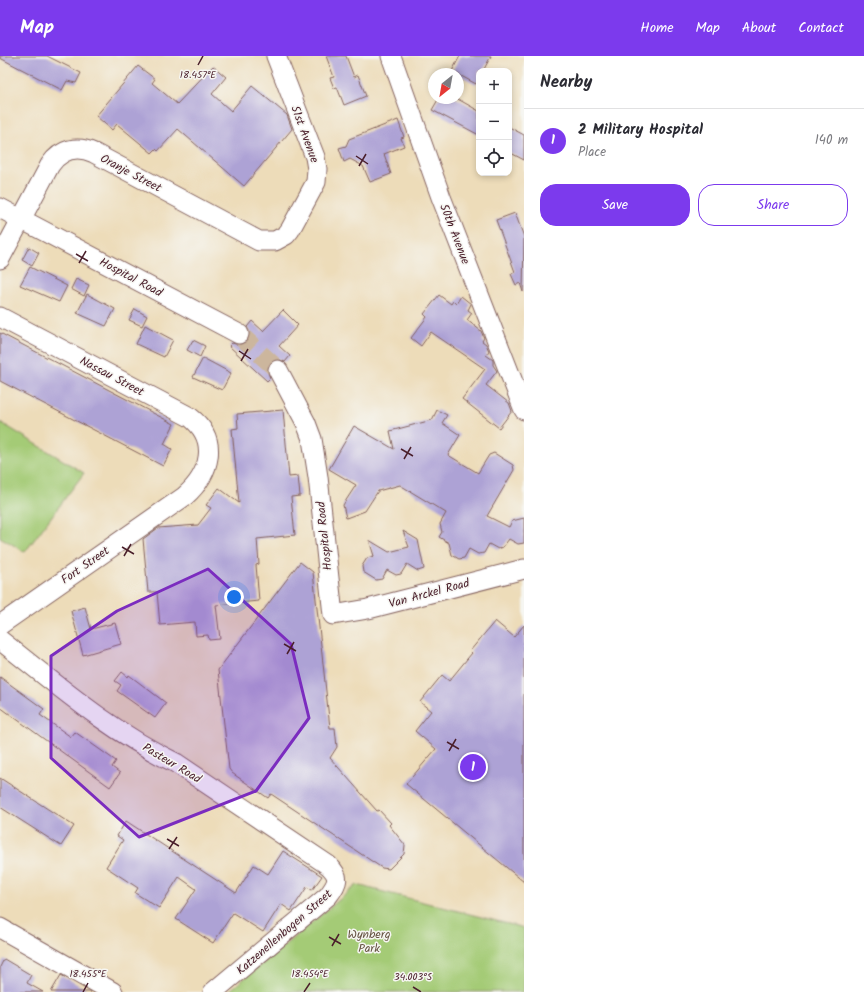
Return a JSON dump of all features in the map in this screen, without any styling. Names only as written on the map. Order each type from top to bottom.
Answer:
[{"type":"street","name":"51st Avenue","points":[[268,242],[281,239],[290,230],[316,182],[318,169],[315,157],[276,56]]},
{"type":"street","name":"50th Avenue","points":[[391,56],[441,197],[524,410]]},
{"type":"street","name":"Oranje Street","points":[[21,220],[54,158],[67,150],[80,149],[94,153],[259,241],[268,242]]},
{"type":"street","name":"Hospital Road","points":[[0,208],[239,334]]},
{"type":"street","points":[[0,259],[21,220]]},
{"type":"street","name":"Nassau Street","points":[[0,317],[190,417],[204,433],[209,450]]},
{"type":"street","name":"Hospital Road","points":[[278,370],[303,417],[312,439],[318,477],[333,615]]},
{"type":"street","name":"Fort Street","points":[[0,625],[185,496],[193,489],[204,472],[209,450]]},
{"type":"street","name":"Van Arckel Road","points":[[333,615],[368,609],[524,569]]},
{"type":"street","name":"Pasteur Road","points":[[0,640],[91,711],[150,750],[176,762],[328,864],[336,872],[337,881],[335,886]]},
{"type":"street","name":"Katzenellenbogen Street","points":[[213,992],[328,896],[335,886]]},
{"type":"street","points":[[0,928],[113,992]]},
{"type":"highlighted area","points":[[208,569],[291,644],[309,718],[256,791],[139,837],[51,758],[51,656],[117,611]]},
{"type":"green space","points":[[0,422],[84,473],[25,552],[0,537]]},
{"type":"green space","name":"Wynberg Park","points":[[357,885],[524,928],[524,992],[228,992]]},
{"type":"building","points":[[0,56],[47,56],[81,73],[76,83],[67,81],[62,90],[0,58]]},
{"type":"building","points":[[326,56],[346,56],[354,77],[358,75],[366,96],[344,105],[337,87],[334,88],[330,78],[334,77]]},
{"type":"building","points":[[460,56],[491,56],[485,68],[476,68],[476,84],[464,78],[464,68],[454,68]]},
{"type":"building","points":[[138,66],[155,79],[152,83],[177,104],[213,66],[226,77],[212,94],[231,111],[252,86],[287,115],[292,129],[244,186],[178,129],[158,151],[156,149],[152,153],[117,124],[112,130],[96,116]]},
{"type":"building","points":[[464,103],[476,109],[476,133],[432,110],[436,104],[464,104]]},
{"type":"building","points":[[398,120],[404,137],[401,138],[404,146],[384,154],[391,174],[370,182],[363,166],[350,159],[344,162],[339,148],[346,146],[349,139]]},
{"type":"building","points":[[512,129],[524,135],[524,160],[512,154]]},
{"type":"building","points":[[515,213],[524,237],[523,292],[520,283],[516,285],[511,274],[515,272],[496,220]]},
{"type":"building","points":[[29,247],[39,253],[32,266],[22,260]]},
{"type":"building","points":[[30,267],[67,286],[59,302],[20,285]]},
{"type":"building","points":[[76,279],[89,285],[84,296],[71,289]]},
{"type":"building","points":[[87,294],[115,309],[106,326],[77,313]]},
{"type":"building","points":[[439,295],[451,304],[453,301],[456,304],[461,296],[471,304],[468,310],[472,313],[467,320],[481,331],[484,338],[482,341],[486,344],[489,351],[486,355],[493,360],[493,365],[497,371],[486,385],[509,403],[512,411],[499,428],[462,399],[485,369],[431,332],[421,346],[411,338],[427,317],[424,314]]},
{"type":"building","points":[[135,309],[147,316],[142,326],[129,320]]},
{"type":"building","points":[[283,310],[298,325],[279,346],[290,356],[285,362],[278,359],[269,364],[267,370],[270,378],[267,381],[229,346],[232,343],[239,345],[245,343],[250,333],[247,327],[252,321],[263,331]]},
{"type":"building","points":[[145,325],[173,340],[164,357],[136,344]]},
{"type":"building","points":[[0,333],[174,424],[164,444],[172,449],[163,466],[0,381]]},
{"type":"building","points":[[193,340],[205,346],[200,357],[187,350]]},
{"type":"building","points":[[203,358],[231,373],[222,390],[193,377]]},
{"type":"building","points":[[283,410],[289,477],[298,476],[300,496],[291,497],[295,535],[257,539],[259,564],[256,565],[259,601],[216,605],[220,639],[209,640],[208,635],[196,636],[195,622],[160,625],[157,592],[148,592],[143,539],[158,528],[198,525],[211,508],[206,505],[219,488],[239,503],[232,429],[238,428],[237,414]]},
{"type":"building","points":[[437,410],[447,415],[442,423],[460,435],[448,455],[478,473],[489,455],[494,453],[513,465],[514,470],[487,516],[509,527],[512,521],[524,518],[524,543],[518,544],[509,539],[503,547],[498,549],[489,544],[484,553],[478,554],[469,549],[464,558],[459,559],[452,555],[449,543],[439,537],[442,532],[440,524],[446,513],[400,485],[378,491],[365,511],[346,518],[343,505],[356,485],[329,469],[354,426],[394,449],[390,431],[432,420]]},
{"type":"building","points":[[403,531],[418,540],[424,569],[418,571],[407,564],[401,574],[396,575],[387,570],[382,579],[376,580],[363,572],[362,566],[367,558],[374,556],[369,540],[389,552],[409,547]]},
{"type":"building","points":[[300,562],[313,572],[330,728],[335,728],[337,747],[330,758],[377,811],[379,810],[391,823],[389,825],[405,845],[404,854],[389,869],[382,868],[271,794],[268,798],[232,773],[229,769],[218,670]]},
{"type":"building","points":[[85,607],[91,629],[115,623],[121,644],[83,655],[71,611]]},
{"type":"building","points":[[495,621],[514,637],[524,625],[524,882],[406,784],[436,749],[415,731],[431,711],[420,702],[442,675],[449,681],[472,653],[470,651]]},
{"type":"building","points":[[122,672],[128,677],[129,675],[166,703],[155,718],[117,691],[121,685],[115,681]]},
{"type":"building","points":[[0,677],[44,709],[40,715],[71,737],[75,732],[116,761],[112,767],[120,773],[110,787],[0,707]]},
{"type":"building","points":[[0,778],[74,826],[61,846],[0,807]]},
{"type":"building","points":[[126,821],[236,893],[254,865],[268,874],[283,851],[322,876],[312,890],[307,887],[291,911],[281,904],[263,932],[233,913],[213,943],[176,919],[196,889],[179,877],[159,908],[135,893],[138,888],[106,867],[123,840],[117,836]]},
{"type":"building","points":[[4,959],[31,975],[27,983],[43,992],[0,992],[0,967]]},
{"type":"building","points":[[61,975],[91,992],[51,992]]},
{"type":"tunnel","points":[[239,334],[278,370]]},
{"type":"place","name":"2 Military Hospital","points":[[473,767]]}]
